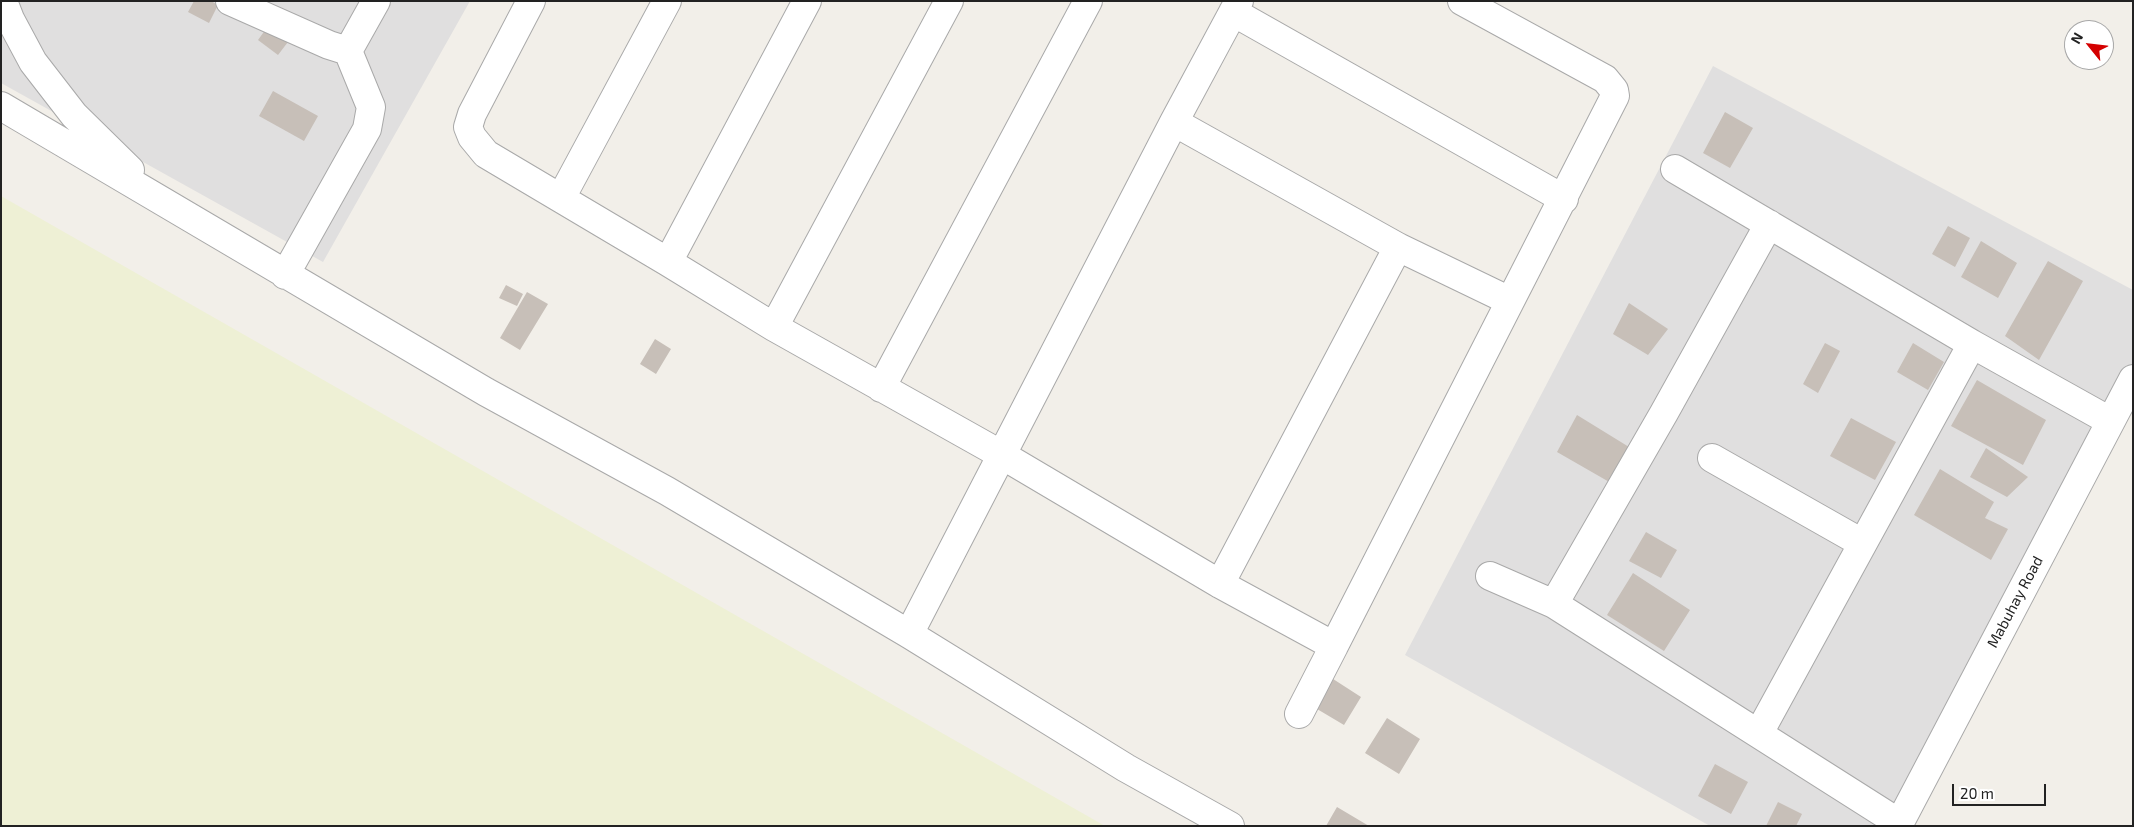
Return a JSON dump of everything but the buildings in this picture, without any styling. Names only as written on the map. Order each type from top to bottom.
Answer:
[{"type":"street","points":[[3,1],[32,62],[74,115],[160,198]]},
{"type":"street","points":[[230,1],[348,51],[371,107],[367,129],[285,275]]},
{"type":"street","points":[[348,51],[376,1]]},
{"type":"street","points":[[531,1],[488,82],[468,126],[478,146],[494,161],[561,198],[774,327],[1002,455],[1220,584],[1334,646]]},
{"type":"street","points":[[561,198],[667,1]]},
{"type":"street","points":[[668,262],[807,1]]},
{"type":"street","points":[[774,327],[949,1]]},
{"type":"street","points":[[881,388],[1088,1]]},
{"type":"street","points":[[1299,714],[1614,101],[1614,90],[1605,79],[1462,1]]},
{"type":"street","points":[[909,634],[1174,122],[1236,7],[1564,199]]},
{"type":"street","points":[[1,106],[160,198],[285,275],[486,392],[667,491],[909,634],[1126,768],[1230,826]]},
{"type":"street","points":[[1174,122],[1398,247],[1510,301]]},
{"type":"street","points":[[1675,169],[1972,344],[2110,421]]},
{"type":"street","points":[[1554,604],[1664,414],[1769,224]]},
{"type":"street","points":[[1220,584],[1398,247]]},
{"type":"street","points":[[1759,732],[1972,344]]},
{"type":"street","name":"Mabuhay Road","points":[[1898,824],[2133,379]]},
{"type":"street","points":[[1712,458],[1862,543]]},
{"type":"street","points":[[1490,576],[1554,604],[1759,732],[1898,824]]},
{"type":"shaded area","points":[[1,1],[470,1],[323,262],[1,83]]},
{"type":"shaded area","points":[[1713,66],[2133,290],[2133,381],[1899,826],[1710,826],[1405,655]]},
{"type":"green space","points":[[1,196],[1105,826],[1,826]]}]
